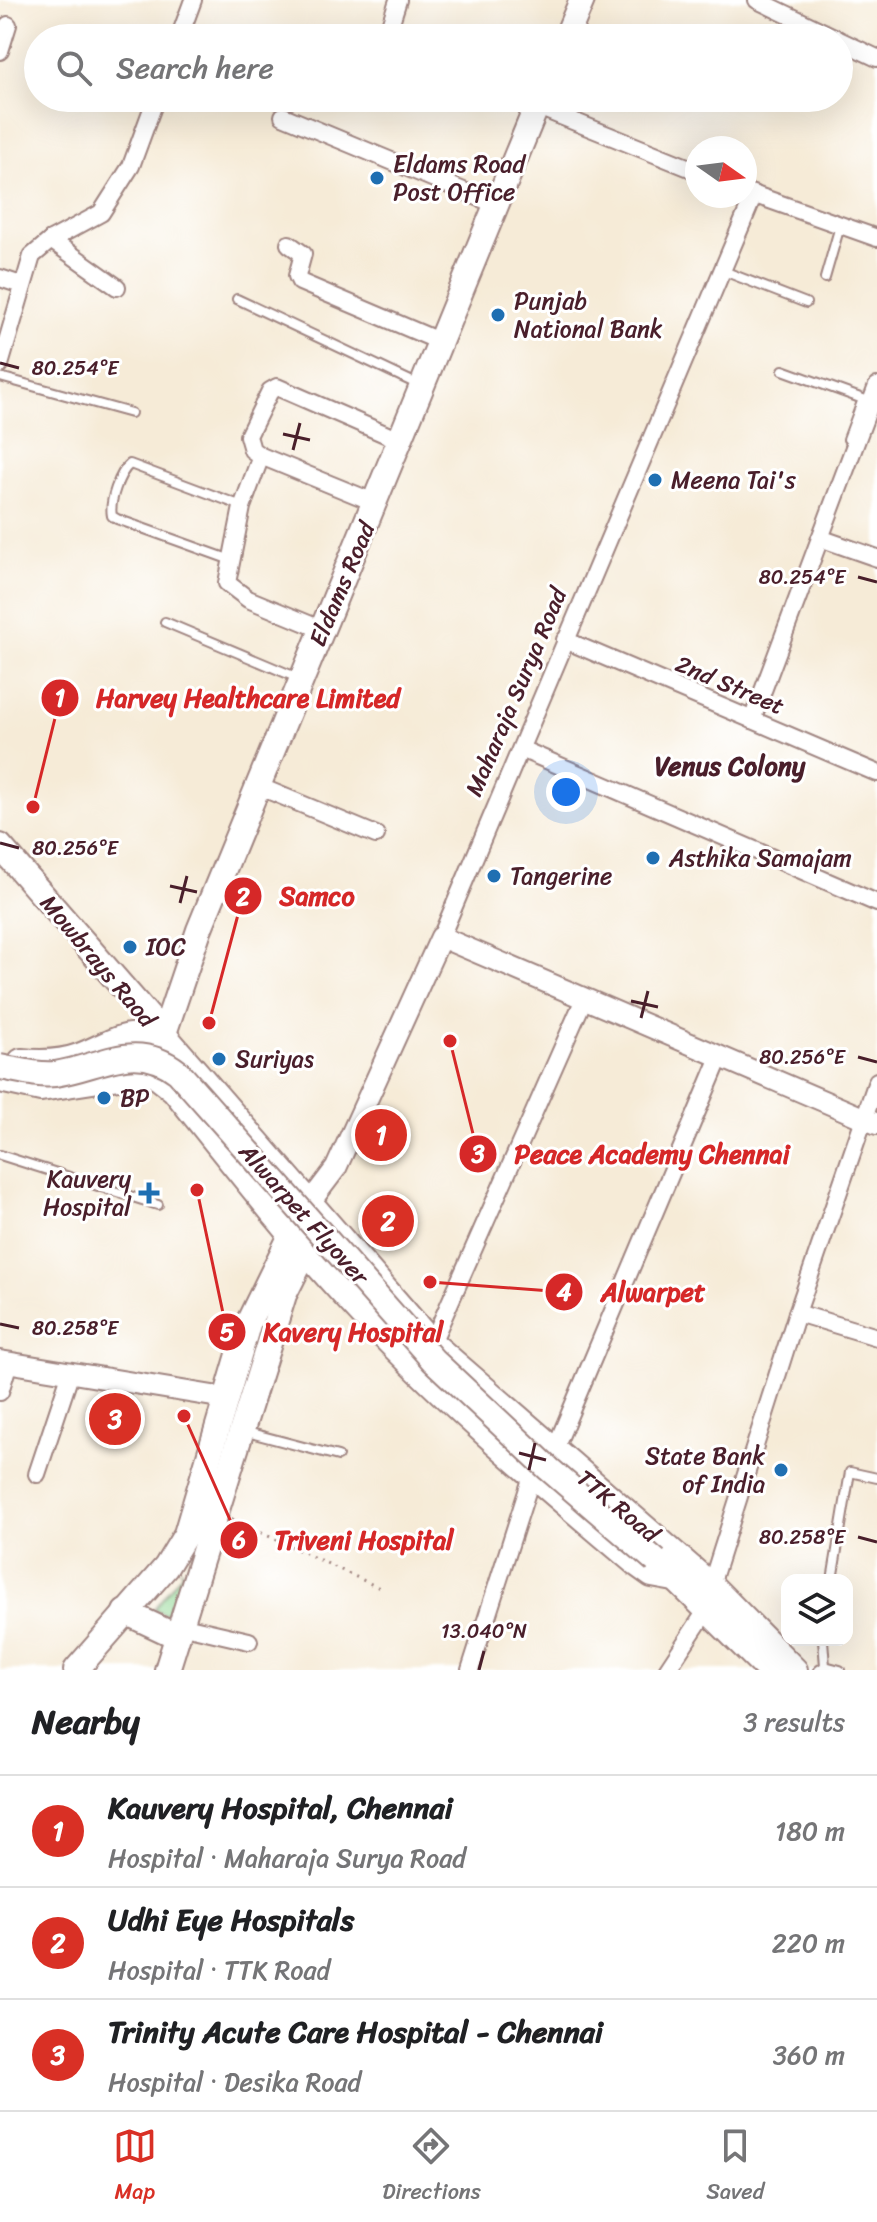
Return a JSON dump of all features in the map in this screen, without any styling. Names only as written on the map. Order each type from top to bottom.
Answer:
[{"type":"main road","points":[[572,24],[582,0]]},
{"type":"main road","name":"Eldams Road","points":[[151,1072],[199,930],[497,205],[527,112]]},
{"type":"main road","name":"Mowbrays Raod","points":[[0,846],[164,1039],[181,1051],[318,1209]]},
{"type":"main road","points":[[0,1059],[45,1064],[78,1056],[123,1035],[164,1039]]},
{"type":"main road","name":"Alwarpet Flyover","points":[[0,1067],[52,1074],[139,1054],[163,1060],[178,1072],[433,1360],[549,1469],[674,1579]]},
{"type":"main road","points":[[0,1080],[41,1089],[151,1072],[174,1090],[323,1270],[414,1365],[532,1476],[638,1565],[652,1575],[674,1579]]},
{"type":"main road","points":[[76,1670],[166,1567],[186,1534],[268,1260],[270,1225],[260,1197]]},
{"type":"main road","points":[[249,1321],[318,1209]]},
{"type":"main road","name":"TTK Road","points":[[318,1209],[432,1343],[554,1451],[709,1596],[795,1670]]},
{"type":"main road","points":[[167,1670],[218,1512],[298,1241]]},
{"type":"main road","points":[[284,1295],[308,1276],[323,1270]]},
{"type":"main road","name":"TTK Road","points":[[674,1579],[709,1596],[768,1670]]},
{"type":"main road","points":[[125,1612],[178,1630]]},
{"type":"street","points":[[184,24],[193,0]]},
{"type":"street","points":[[390,24],[398,0]]},
{"type":"street","points":[[765,2],[808,24]]},
{"type":"street","points":[[0,51],[8,25]]},
{"type":"street","points":[[853,47],[877,58]]},
{"type":"street","points":[[0,365],[32,256],[51,240],[101,213],[117,192],[150,112]]},
{"type":"street","points":[[559,112],[685,166]]},
{"type":"street","points":[[283,116],[497,205]]},
{"type":"street","points":[[757,196],[877,238]]},
{"type":"street","name":"Maharaja Surya Road","points":[[318,1209],[441,937],[744,208]]},
{"type":"street","points":[[51,240],[117,287]]},
{"type":"street","points":[[289,244],[303,254],[297,276],[300,282],[441,342]]},
{"type":"street","points":[[0,278],[21,285]]},
{"type":"street","points":[[752,720],[877,386]]},
{"type":"street","points":[[376,503],[261,456],[252,450],[248,436],[270,391],[277,387],[401,441]]},
{"type":"street","points":[[261,456],[242,507],[227,583],[234,592],[323,630]]},
{"type":"street","points":[[820,538],[877,558]]},
{"type":"street","name":"2nd Street","points":[[565,640],[877,773]]},
{"type":"street","points":[[521,749],[877,903]]},
{"type":"street","points":[[258,786],[376,835]]},
{"type":"street","points":[[441,937],[870,1122]]},
{"type":"street","points":[[432,1343],[584,999]]},
{"type":"street","points":[[554,1451],[720,1057]]},
{"type":"street","points":[[667,1670],[709,1596],[797,1313],[870,1122],[877,1081]]},
{"type":"street","points":[[797,1313],[877,1337]]},
{"type":"street","points":[[0,1392],[4,1361],[225,1398]]},
{"type":"street","points":[[37,1474],[71,1372]]},
{"type":"street","points":[[470,1670],[532,1476]]},
{"type":"street","points":[[178,1630],[249,1641]]},
{"type":"lane","points":[[825,278],[840,226]]},
{"type":"lane","points":[[721,270],[806,303]]},
{"type":"lane","points":[[237,299],[423,387]]},
{"type":"lane","points":[[783,370],[863,399],[848,439],[855,446]]},
{"type":"lane","points":[[0,377],[131,413]]},
{"type":"lane","points":[[231,560],[117,519],[112,516],[110,507],[123,471],[130,464],[242,507]]},
{"type":"lane","points":[[165,622],[302,680]]},
{"type":"lane","points":[[0,1155],[158,1205]]},
{"type":"lane","points":[[242,1431],[338,1456]]},
{"type":"lane","points":[[833,1574],[850,1472],[877,1478]]},
{"type":"lane","points":[[823,1646],[822,1668],[840,1670]]},
{"type":"path","points":[[218,1512],[384,1590]]},
{"type":"green space","points":[[180,1568],[186,1576],[172,1618],[154,1609],[182,1573]]},
{"type":"place","name":"Eldams Road Post Office","points":[[377,178]]},
{"type":"place","name":"Punjab National Bank","points":[[498,315]]},
{"type":"place","name":"Meena Tai's","points":[[655,480]]},
{"type":"place","name":"Harvey Healthcare Limited","points":[[33,807]]},
{"type":"place","name":"Asthika Samajam","points":[[653,858]]},
{"type":"place","name":"Tangerine","points":[[494,876]]},
{"type":"place","name":"IOC","points":[[130,947]]},
{"type":"place","name":"Samco","points":[[209,1023]]},
{"type":"place","name":"Peace Academy Chennai","points":[[450,1041]]},
{"type":"place","name":"Suriyas","points":[[219,1059]]},
{"type":"place","name":"BP","points":[[104,1098]]},
{"type":"place","name":"Kauvery Hospital, Chennai","points":[[381,1135]]},
{"type":"place","name":"Kavery Hospital","points":[[197,1190]]},
{"type":"place","name":"Kauvery Hospital","points":[[149,1193]]},
{"type":"place","name":"Udhi Eye Hospitals","points":[[388,1221]]},
{"type":"place","name":"Alwarpet","points":[[430,1282]]},
{"type":"place","name":"Triveni Hospital","points":[[184,1416]]},
{"type":"place","name":"Trinity Acute Care Hospital - Chennai","points":[[115,1419]]},
{"type":"place","name":"State Bank of India","points":[[781,1470]]},
{"type":"district","name":"Venus Colony","points":[[730,766]]}]
